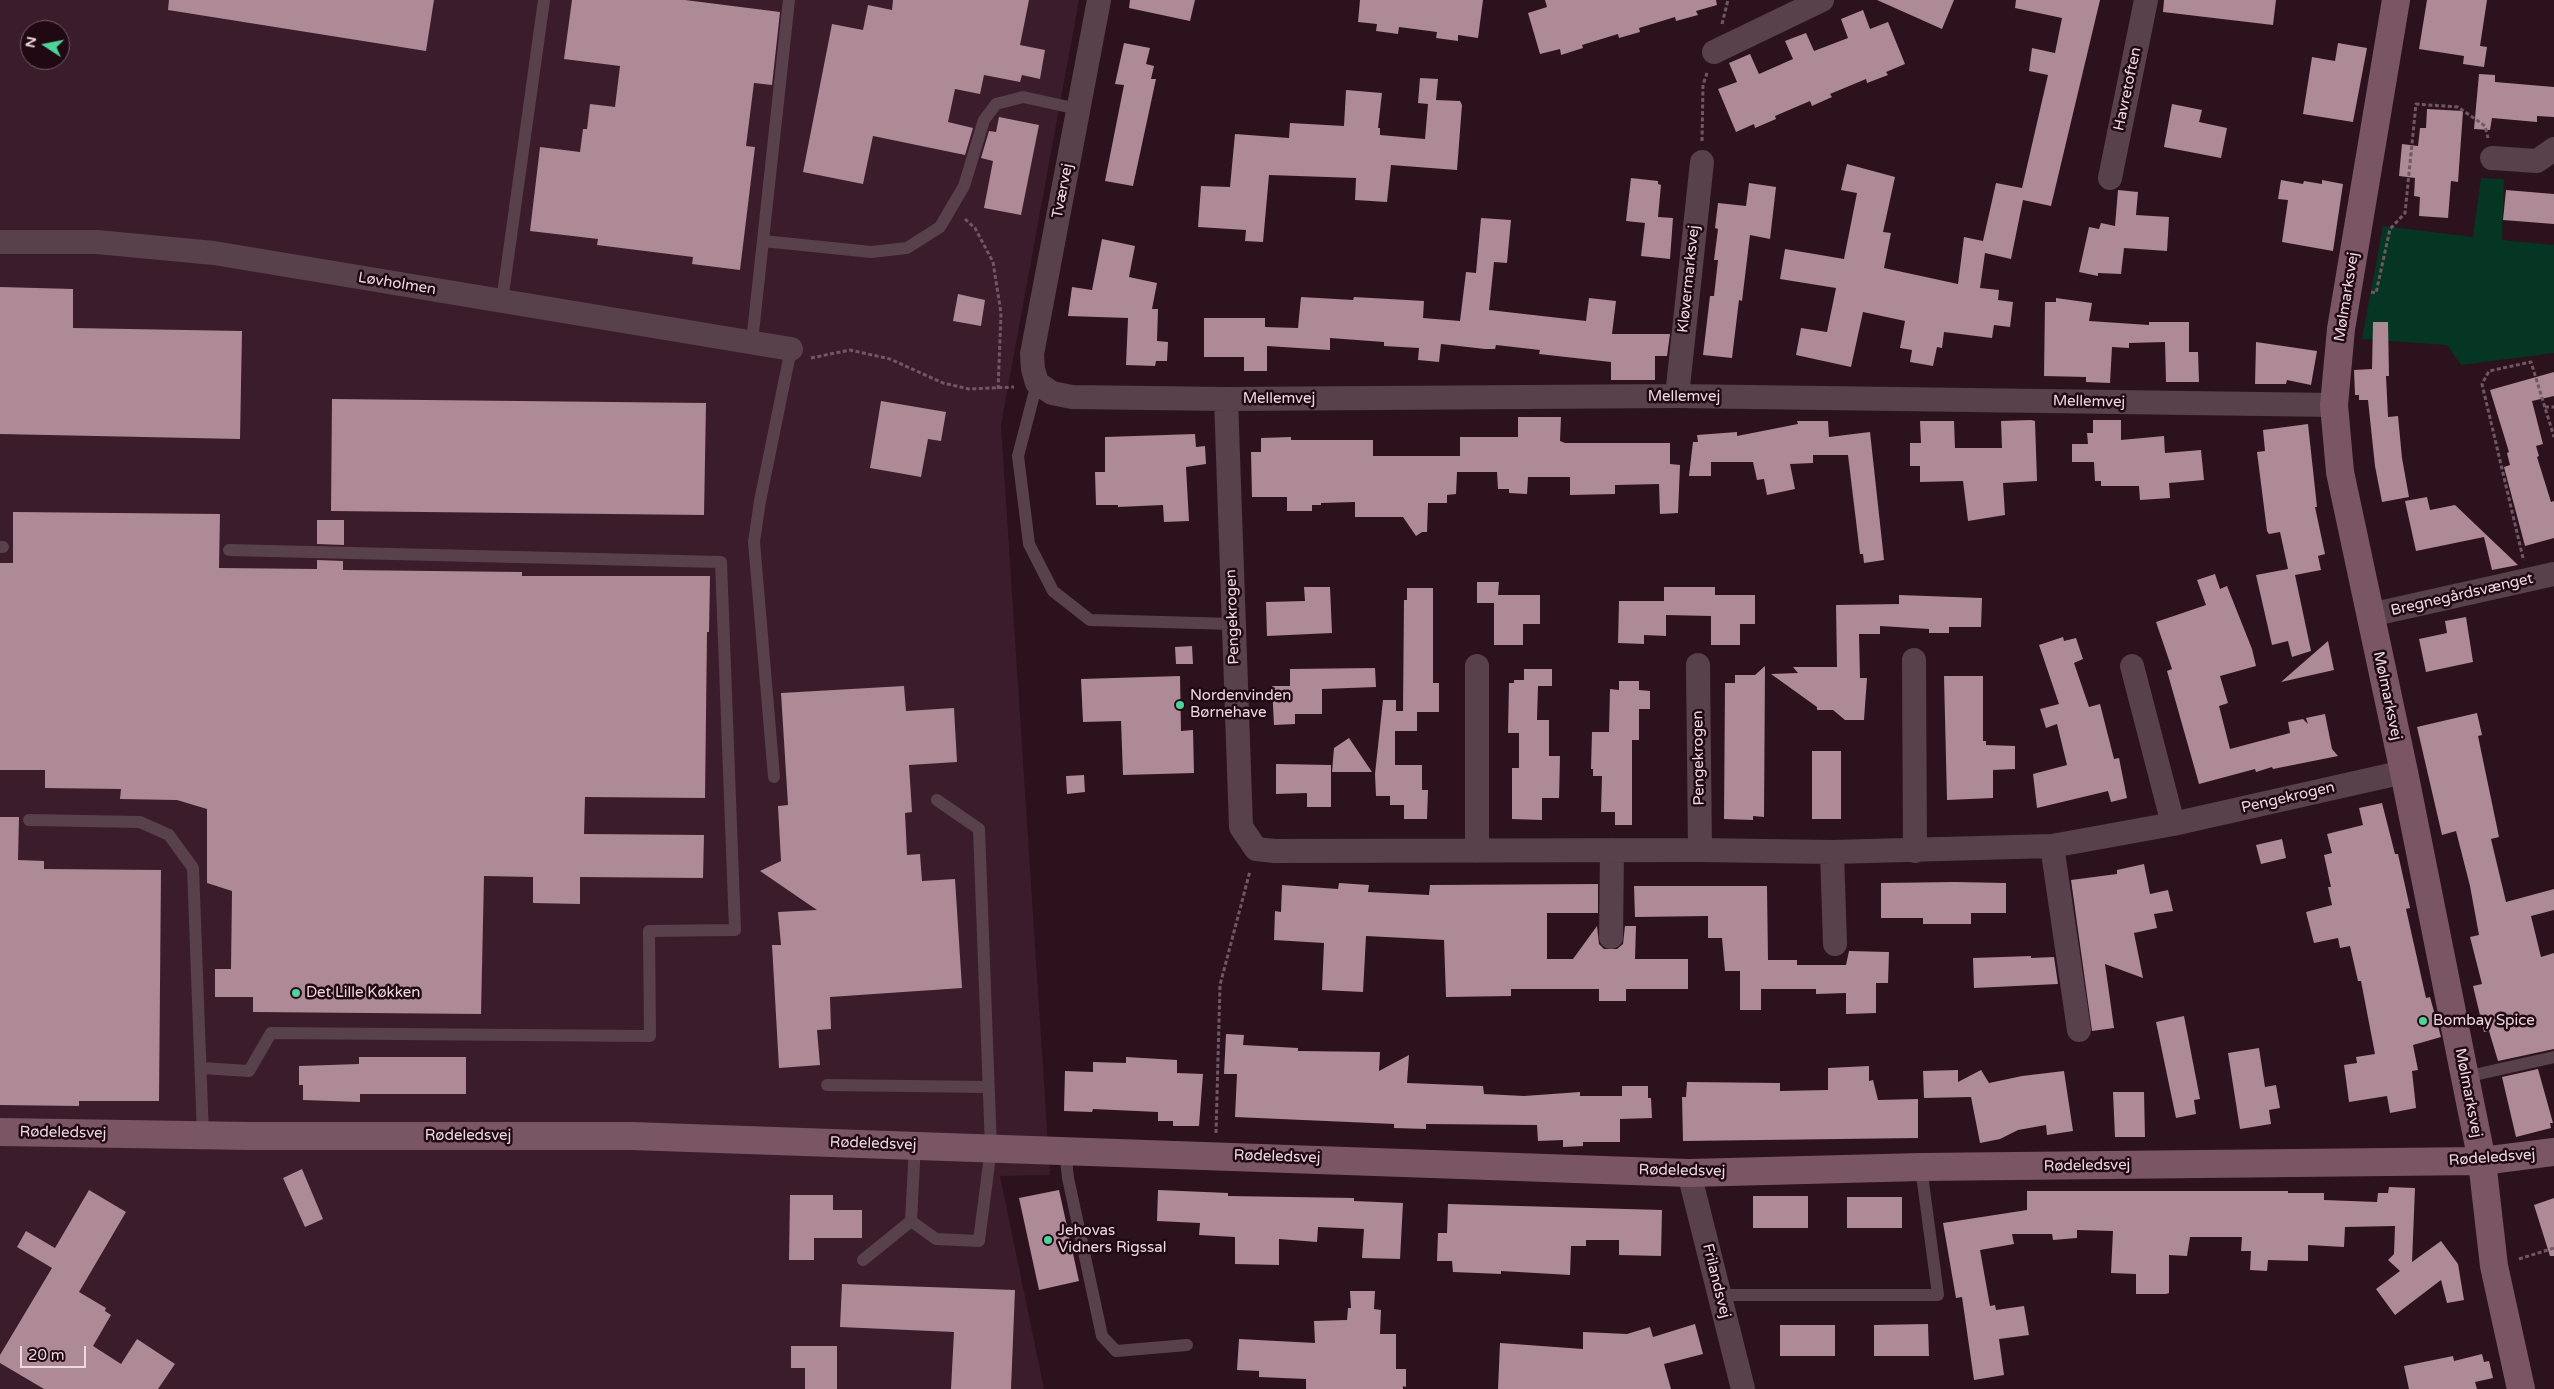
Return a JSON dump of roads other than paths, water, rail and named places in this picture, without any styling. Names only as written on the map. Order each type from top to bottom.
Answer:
[{"type":"street","name":"Tværvej","points":[[1037,383],[1033,369],[1032,354],[1099,0]]},
{"type":"street","points":[[1714,52],[1822,0]]},
{"type":"street","name":"Havretoften","points":[[2110,178],[2146,0]]},
{"type":"street","name":"Mølmarksvej","points":[[2396,0],[2341,329],[2334,405],[2340,472],[2404,772],[2482,1161],[2494,1266],[2521,1389]]},
{"type":"street","points":[[2492,158],[2537,161],[2554,149]]},
{"type":"street","name":"Kløvermarksvej","points":[[1677,396],[1702,162]]},
{"type":"street","name":"Løvholmen","points":[[0,242],[97,242],[214,254],[752,342],[790,354]]},
{"type":"street","name":"Mellemvej","points":[[1037,383],[1052,393],[1072,396],[1226,399],[1677,396],[2334,405]]},
{"type":"street","name":"Pengekrogen","points":[[1226,399],[1232,624],[1241,827],[1256,849],[1275,851],[1700,850],[1832,852],[2052,846],[2173,824],[2404,772]]},
{"type":"street","name":"Bregnegårdsvænget","points":[[2370,616],[2554,574]]},
{"type":"street","points":[[1914,660],[1915,851]]},
{"type":"street","points":[[1477,666],[1477,851]]},
{"type":"street","name":"Pengekrogen","points":[[1698,666],[1700,850]]},
{"type":"street","points":[[2132,666],[2173,824]]},
{"type":"street","points":[[2052,846],[2079,1030]]},
{"type":"street","points":[[1611,937],[1612,850]]},
{"type":"street","points":[[1832,852],[1835,944]]},
{"type":"street","name":"Rødeledsvej","points":[[0,1132],[203,1135],[632,1136],[1689,1173],[1920,1167],[2482,1161],[2554,1152]]},
{"type":"street","name":"Frilandsvej","points":[[1689,1173],[1743,1389]]},
{"type":"lane","points":[[502,301],[544,0]]},
{"type":"lane","points":[[752,342],[789,0]]},
{"type":"lane","points":[[763,240],[871,252],[907,248],[940,227],[964,186],[984,120],[996,104],[1023,97],[1078,109]]},
{"type":"lane","points":[[774,777],[754,542],[760,501],[790,354]]},
{"type":"lane","points":[[1037,383],[1018,456],[1029,544],[1053,591],[1090,620],[1232,624]]},
{"type":"lane","points":[[201,1068],[249,1071],[271,1032],[650,1036],[649,931],[735,930],[721,562],[229,550]]},
{"type":"lane","points":[[910,1221],[936,1239],[979,1241],[990,1148],[979,829],[937,800]]},
{"type":"lane","points":[[29,820],[140,822],[169,835],[193,868],[203,1135]]},
{"type":"lane","points":[[2465,1078],[2554,1057]]},
{"type":"lane","points":[[827,1085],[988,1087]]},
{"type":"lane","points":[[863,1260],[910,1221],[916,1145]]},
{"type":"lane","points":[[1065,1150],[1068,1178],[1102,1336],[1116,1352],[1188,1346]]},
{"type":"lane","points":[[1719,1295],[1938,1295],[1920,1167]]},
{"type":"place","name":"Nordenvinden Børnehave","points":[[1180,705]]},
{"type":"place","name":"Det Lille Køkken","points":[[296,993]]},
{"type":"place","name":"Bombay Spice","points":[[2423,1021]]},
{"type":"place","name":"Jehovas Vidners Rigssal","points":[[1048,1240]]}]
